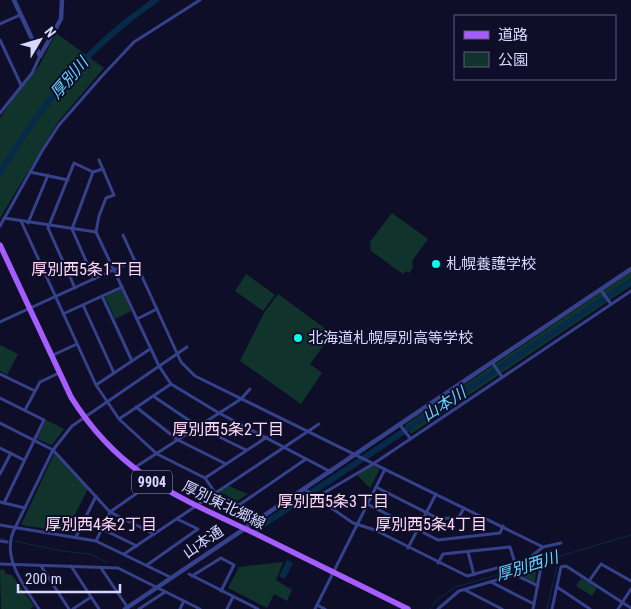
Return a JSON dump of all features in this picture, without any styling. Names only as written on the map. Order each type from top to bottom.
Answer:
[{"type":"main road","name":"厚別東北郷線","points":[[0,246],[59,373],[84,417],[107,444],[153,482],[196,506],[408,609]]},
{"type":"street","points":[[14,0],[40,56]]},
{"type":"street","points":[[0,110],[32,72],[61,19],[62,0]]},
{"type":"street","points":[[0,226],[30,172],[60,126],[134,42],[200,0]]},
{"type":"street","points":[[0,24],[20,15]]},
{"type":"street","points":[[0,40],[21,85]]},
{"type":"street","points":[[99,160],[114,195],[106,198],[99,216],[96,232],[150,348],[171,384],[219,413],[331,472]]},
{"type":"street","points":[[75,288],[49,226],[74,163],[94,172],[103,169]]},
{"type":"street","points":[[30,172],[68,180]]},
{"type":"street","points":[[94,172],[72,229],[94,279]]},
{"type":"street","points":[[28,222],[48,175]]},
{"type":"street","points":[[4,218],[96,232]]},
{"type":"street","points":[[21,221],[96,385],[119,419],[157,454],[205,478],[216,494],[239,505],[306,459]]},
{"type":"street","points":[[123,235],[181,362],[194,376],[543,547]]},
{"type":"street","points":[[0,322],[135,260]]},
{"type":"street","name":"山本通","points":[[127,608],[162,590],[173,578],[187,574],[244,529],[402,427],[492,362],[631,269]]},
{"type":"street","points":[[63,314],[122,287]]},
{"type":"street","points":[[600,289],[610,303]]},
{"type":"street","points":[[316,496],[372,463],[610,303],[631,291]]},
{"type":"street","points":[[102,296],[132,361]]},
{"type":"street","points":[[83,305],[114,373]]},
{"type":"street","points":[[136,319],[157,309]]},
{"type":"street","points":[[50,356],[77,344]]},
{"type":"street","points":[[39,609],[10,565],[6,555],[7,542],[53,450],[72,426],[187,347]]},
{"type":"street","points":[[96,385],[150,348]]},
{"type":"street","points":[[492,362],[502,376]]},
{"type":"street","points":[[25,410],[40,382],[59,373]]},
{"type":"street","points":[[0,374],[35,391]]},
{"type":"street","points":[[119,419],[171,384]]},
{"type":"street","points":[[134,468],[219,413],[241,398],[250,389]]},
{"type":"street","points":[[153,396],[198,427],[246,450]]},
{"type":"street","points":[[0,398],[44,420],[2,502],[25,508]]},
{"type":"street","points":[[136,408],[178,440],[226,464]]},
{"type":"street","points":[[0,423],[53,450],[110,512],[154,534]]},
{"type":"street","points":[[124,554],[319,424]]},
{"type":"street","points":[[402,427],[409,437]]},
{"type":"street","points":[[205,478],[267,437]]},
{"type":"street","points":[[0,448],[24,460]]},
{"type":"street","points":[[0,473],[11,453]]},
{"type":"street","points":[[325,609],[316,607],[385,470]]},
{"type":"street","points":[[96,540],[110,512],[153,482]]},
{"type":"street","points":[[376,487],[439,519],[459,517],[464,508]]},
{"type":"street","points":[[306,490],[357,525],[375,530],[467,576],[527,560],[543,547],[561,543]]},
{"type":"street","points":[[408,548],[436,494]]},
{"type":"street","points":[[76,537],[96,496]]},
{"type":"street","points":[[367,504],[438,540],[500,533],[503,526]]},
{"type":"street","points":[[147,565],[198,529],[177,519]]},
{"type":"street","points":[[0,525],[96,540],[173,578]]},
{"type":"street","points":[[102,529],[137,546]]},
{"type":"street","points":[[0,540],[7,542]]},
{"type":"street","points":[[438,562],[443,554],[510,547],[515,563]]},
{"type":"street","points":[[468,552],[474,574]]},
{"type":"street","points":[[187,574],[221,558],[234,564],[221,591]]},
{"type":"street","points":[[0,564],[118,568],[200,609]]},
{"type":"street","points":[[589,581],[601,564],[631,582]]},
{"type":"street","points":[[41,566],[71,609],[91,597]]},
{"type":"street","points":[[71,566],[99,609]]},
{"type":"street","points":[[552,609],[561,567],[566,566],[631,608]]},
{"type":"street","points":[[101,567],[127,608]]},
{"type":"street","points":[[438,609],[459,592],[541,568],[533,609]]},
{"type":"street","points":[[187,574],[258,609]]},
{"type":"street","points":[[515,575],[538,586]]},
{"type":"street","points":[[491,582],[534,604]]},
{"type":"street","points":[[557,588],[590,609]]},
{"type":"street","points":[[618,609],[631,589]]},
{"type":"street","points":[[139,609],[162,590]]},
{"type":"street","points":[[465,590],[502,609]]},
{"type":"street","points":[[227,609],[233,597]]},
{"type":"street","points":[[180,609],[184,601]]},
{"type":"street","points":[[487,609],[490,603]]},
{"type":"green space","points":[[56,33],[104,68],[58,122],[0,218],[0,118],[19,89],[39,66]]},
{"type":"green space","points":[[392,213],[428,239],[412,261],[413,267],[409,273],[406,271],[403,274],[371,251],[370,242]]},
{"type":"green space","points":[[631,272],[631,286],[411,434],[405,425]]},
{"type":"green space","points":[[246,274],[275,295],[263,311],[235,291]]},
{"type":"green space","points":[[121,289],[131,311],[115,319],[105,296]]},
{"type":"green space","points":[[278,294],[327,330],[329,338],[310,364],[322,373],[301,404],[240,361],[264,313]]},
{"type":"green space","points":[[0,345],[18,354],[7,375],[0,371]]},
{"type":"green space","points":[[46,420],[64,429],[52,445],[37,439]]},
{"type":"green space","points":[[54,454],[88,489],[66,532],[21,525]]},
{"type":"green space","points":[[372,465],[380,469],[370,488],[357,475]]},
{"type":"green space","points":[[229,486],[248,494],[237,501],[220,492]]},
{"type":"green space","points":[[283,562],[276,580],[292,590],[287,601],[274,594],[267,608],[228,588],[239,567]]},
{"type":"green space","points":[[3,569],[6,574],[12,575],[34,606],[30,609],[1,609],[0,570]]},
{"type":"green space","points":[[536,571],[535,583],[524,577],[524,575]]},
{"type":"green space","points":[[581,578],[597,588],[592,596],[576,586]]},
{"type":"water","points":[[287,560],[293,563],[285,579],[279,576]]},
{"type":"waterway","name":"厚別川","points":[[0,173],[33,123],[68,78],[109,37],[156,0]]},
{"type":"waterway","name":"山本川","points":[[258,528],[631,281]]},
{"type":"waterway","name":"厚別西川","points":[[430,609],[436,601],[453,588],[631,535]]},
{"type":"waterway","points":[[0,538],[5,539]]},
{"type":"waterway","points":[[9,540],[62,551],[90,554],[106,562]]},
{"type":"waterway","points":[[547,609],[559,557]]},
{"type":"place","name":"札幌養護学校","points":[[436,264]]},
{"type":"place","name":"北海道札幌厚別高等学校","points":[[298,338]]},
{"type":"district","name":"厚別西5条1丁目","points":[[87,269]]},
{"type":"district","name":"厚別西5条2丁目","points":[[228,429]]},
{"type":"district","name":"厚別西5条3丁目","points":[[333,501]]},
{"type":"district","name":"厚別西4条2丁目","points":[[101,524]]},
{"type":"district","name":"厚別西5条4丁目","points":[[431,524]]}]
